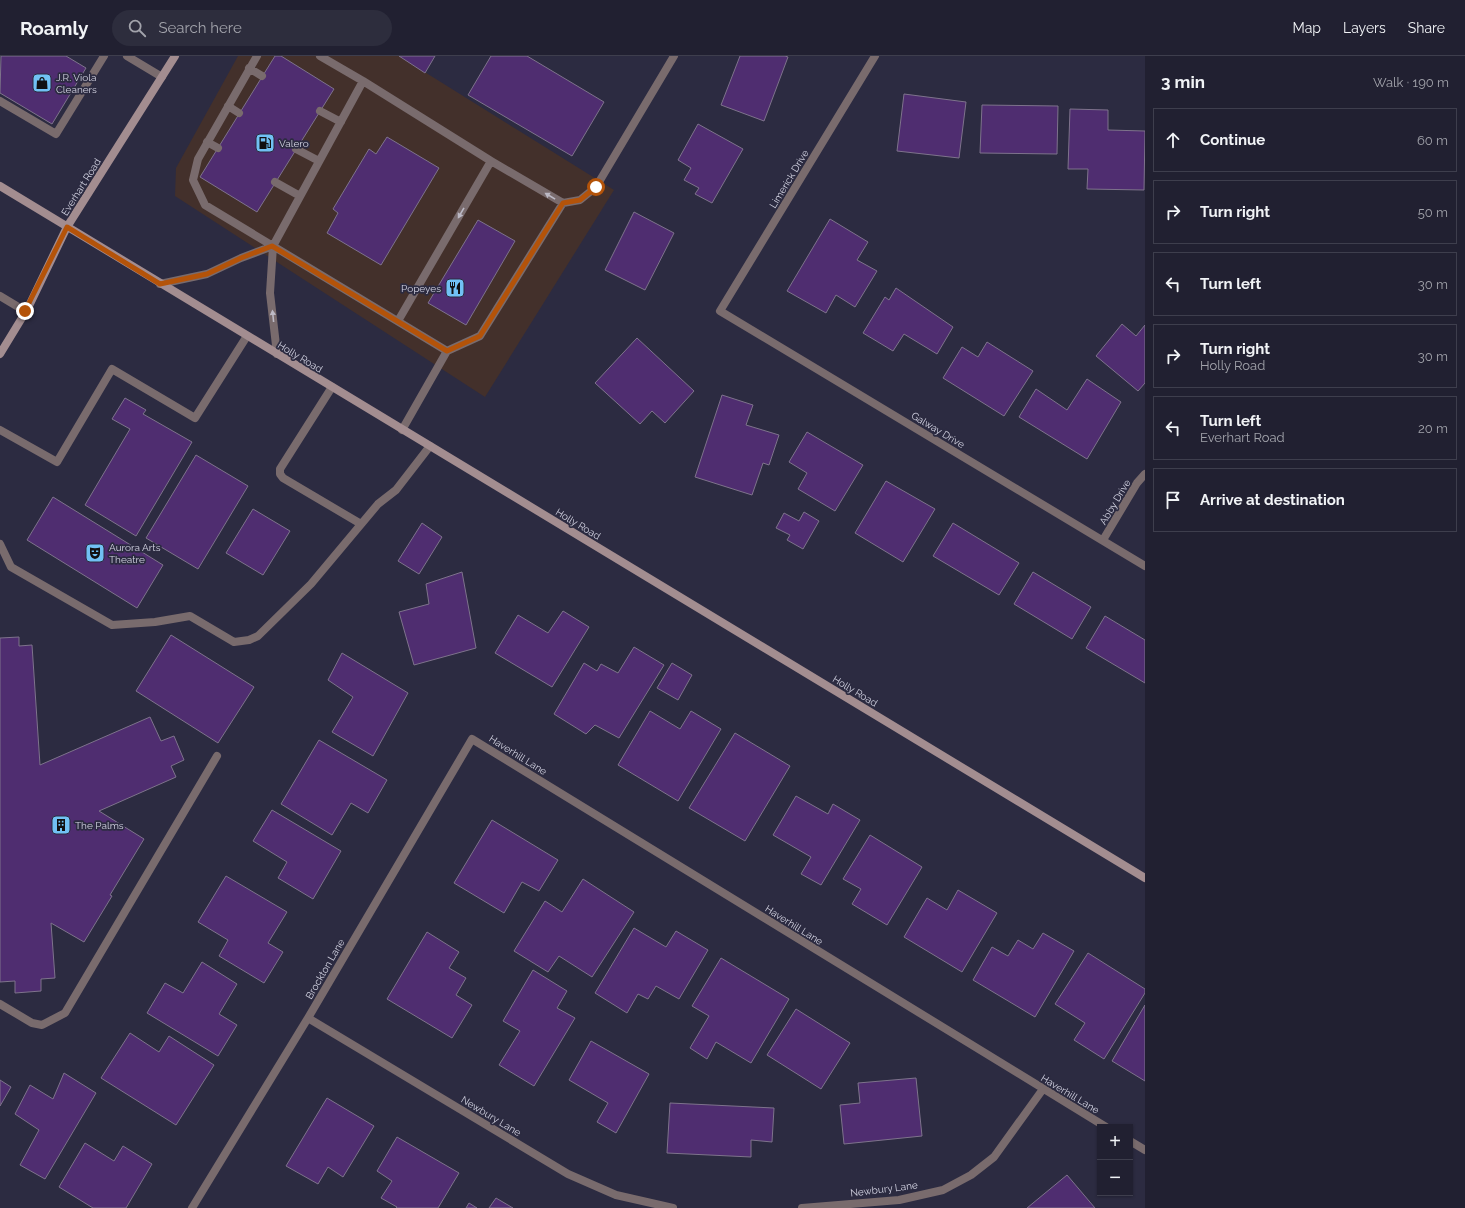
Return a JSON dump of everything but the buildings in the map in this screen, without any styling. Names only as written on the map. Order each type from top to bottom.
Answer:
[{"type":"main road","name":"Everhart Road","points":[[0,354],[25,311],[67,227],[175,56]]},
{"type":"main road","name":"Holly Road","points":[[0,186],[1145,878]]},
{"type":"street","points":[[0,101],[56,134],[104,56]]},
{"type":"street","points":[[127,56],[162,76]]},
{"type":"street","points":[[257,56],[198,159],[193,180],[205,205],[447,351]]},
{"type":"street","points":[[320,56],[491,161],[563,203],[580,200],[596,187],[674,56]]},
{"type":"street","name":"Limerick Drive","points":[[720,312],[875,56]]},
{"type":"street","points":[[250,68],[262,76]]},
{"type":"street","points":[[277,354],[270,293],[272,246],[363,81]]},
{"type":"street","points":[[228,106],[239,113]]},
{"type":"street","points":[[320,110],[341,122]]},
{"type":"street","points":[[207,142],[218,148]]},
{"type":"street","points":[[296,149],[319,161]]},
{"type":"street","points":[[398,321],[491,161]]},
{"type":"street","points":[[276,182],[300,196]]},
{"type":"street","points":[[402,430],[447,351],[480,336],[563,203]]},
{"type":"street","points":[[160,284],[207,274],[241,258],[272,246]]},
{"type":"street","points":[[0,296],[25,311]]},
{"type":"street","name":"Galway Drive","points":[[720,312],[1145,566]]},
{"type":"street","points":[[0,430],[57,462],[112,369],[195,418],[247,336]]},
{"type":"street","points":[[332,387],[280,469],[280,474],[283,478],[361,524]]},
{"type":"street","points":[[0,544],[11,567],[112,625],[155,622],[190,616],[234,642],[241,642],[258,636],[311,584],[378,504],[396,490],[430,446]]},
{"type":"street","name":"Abby Drive","points":[[1103,540],[1145,474]]},
{"type":"street","name":"Brockton Lane","points":[[192,1208],[308,1018],[472,739]]},
{"type":"street","name":"Haverhill Lane","points":[[472,739],[1101,1124]]},
{"type":"street","points":[[0,1004],[32,1023],[42,1024],[65,1013],[217,756]]},
{"type":"street","name":"Newbury Lane","points":[[308,1018],[568,1174],[616,1195],[674,1208]]},
{"type":"street","name":"Newbury Lane","points":[[802,1208],[899,1200],[943,1190],[971,1175],[994,1157],[1043,1089]]},
{"type":"street","points":[[1133,1143],[1145,1150]]},
{"type":"shaded area","points":[[238,56],[399,56],[614,190],[485,397],[175,196],[176,168]]},
{"type":"place","name":"J.R. Viola Cleaners","points":[[42,83]]},
{"type":"place","name":"Valero","points":[[265,143]]},
{"type":"place","name":"Popeyes","points":[[455,288]]},
{"type":"place","name":"Aurora Arts Theatre","points":[[95,553]]},
{"type":"place","name":"The Palms","points":[[61,825]]},
{"type":"route","points":[[25,311],[28,308],[67,227],[160,284],[207,274],[241,258],[272,246],[447,351],[480,336],[563,203],[580,200],[596,187]]}]
